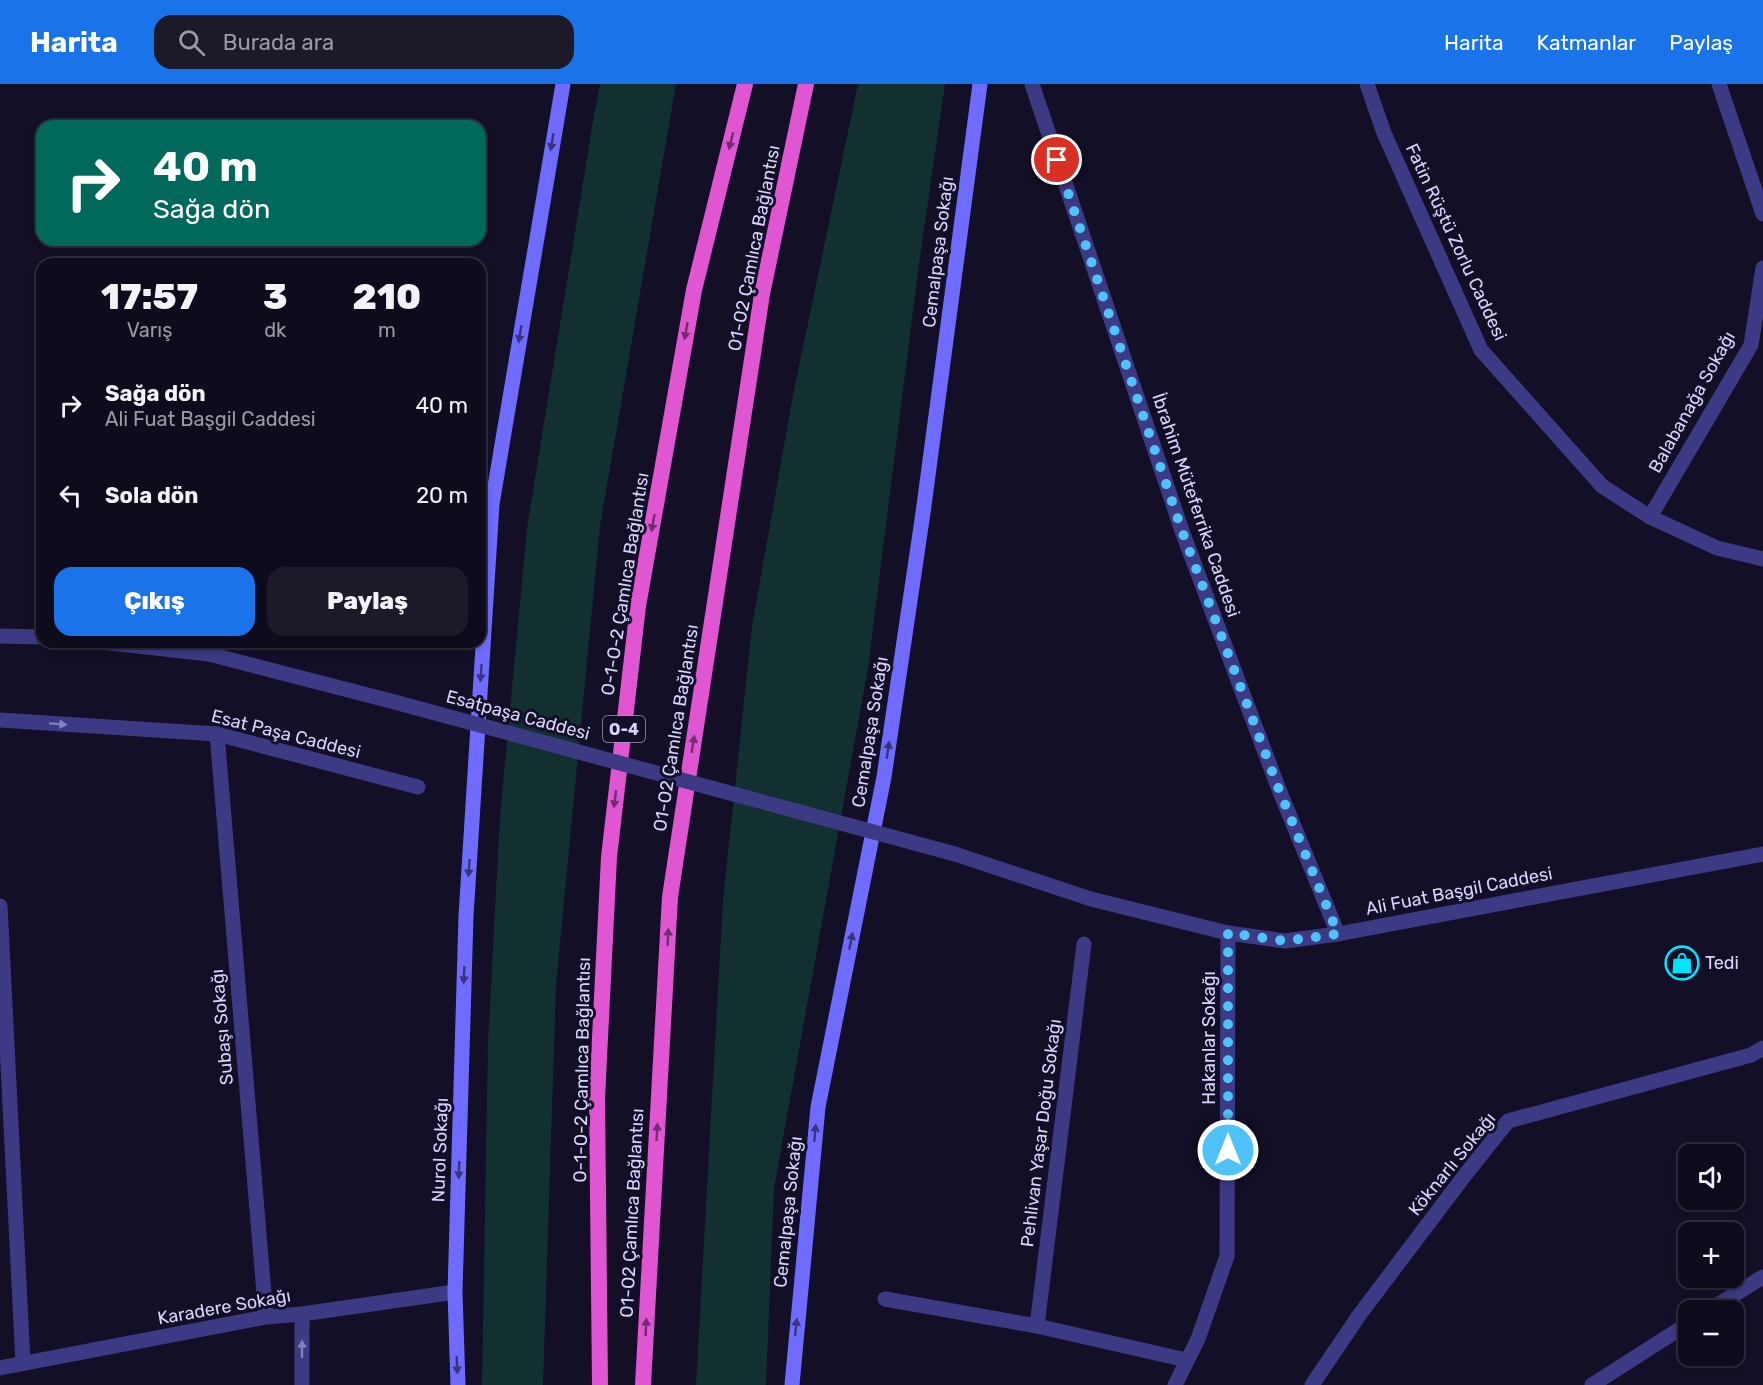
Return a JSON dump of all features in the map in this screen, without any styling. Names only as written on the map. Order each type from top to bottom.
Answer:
[{"type":"highway","name":"O-1-O-2 Çamlıca Bağlantısı","points":[[600,1385],[597,1098],[609,857],[638,606],[692,302],[745,84]]},
{"type":"highway","name":"O1-O2 Çamlıca Bağlantısı","points":[[643,1385],[670,897],[762,294],[806,84]]},
{"type":"main road","name":"Nurol Sokağı","points":[[486,599],[492,504],[563,84]]},
{"type":"main road","name":"Cemalpaşa Sokağı","points":[[792,1385],[818,1107],[884,777],[924,513],[980,84]]},
{"type":"main road","name":"Nurol Sokağı","points":[[458,1385],[455,1292],[466,916],[483,648]]},
{"type":"street","name":"İbrahim Müteferrika Caddesi","points":[[1032,84],[1182,531],[1278,787],[1338,934]]},
{"type":"street","name":"Fatin Rüştü Zorlu Caddesi","points":[[1367,84],[1384,133],[1481,350],[1602,486],[1650,517],[1717,548],[1763,559]]},
{"type":"street","points":[[1719,84],[1763,214]]},
{"type":"street","name":"Balabanağa Sokağı","points":[[1650,517],[1751,345],[1763,268]]},
{"type":"street","points":[[0,636],[36,637]]},
{"type":"street","name":"Esatpaşa Caddesi","points":[[156,648],[209,654],[955,854]]},
{"type":"street","name":"Esat Paşa Caddesi","points":[[0,720],[217,734],[418,787]]},
{"type":"street","name":"Subaşı Sokağı","points":[[217,734],[266,1317]]},
{"type":"street","name":"Ali Fuat Başgil Caddesi","points":[[955,854],[1091,899],[1228,933],[1285,941],[1338,934],[1763,854]]},
{"type":"street","points":[[0,906],[23,1364]]},
{"type":"street","name":"Hakanlar Sokağı","points":[[1175,1385],[1198,1339],[1227,1256],[1228,933]]},
{"type":"street","name":"Pehlivan Yaşar Doğu Sokağı","points":[[1037,1326],[1084,944]]},
{"type":"street","name":"Köknarlı Sokağı","points":[[1312,1385],[1360,1314],[1508,1121],[1751,1055],[1763,1048]]},
{"type":"street","points":[[1726,1300],[1763,1277]]},
{"type":"street","name":"Karadere Sokağı","points":[[0,1368],[266,1317],[455,1292]]},
{"type":"street","points":[[885,1299],[1037,1326],[1186,1360]]},
{"type":"street","points":[[302,1314],[302,1385]]},
{"type":"street","points":[[1600,1382],[1678,1330]]},
{"type":"green space","points":[[600,84],[676,84],[600,526],[556,985],[543,1385],[482,1385],[488,1042],[500,816],[527,528]]},
{"type":"green space","points":[[858,84],[945,84],[919,264],[868,668],[774,1188],[766,1385],[696,1385],[723,900],[752,626],[793,395]]},
{"type":"place","name":"Tedi","points":[[1682,963]]},
{"type":"route","points":[[1057,160],[1182,531],[1278,787],[1338,934],[1285,941],[1228,933],[1228,1150]]}]
